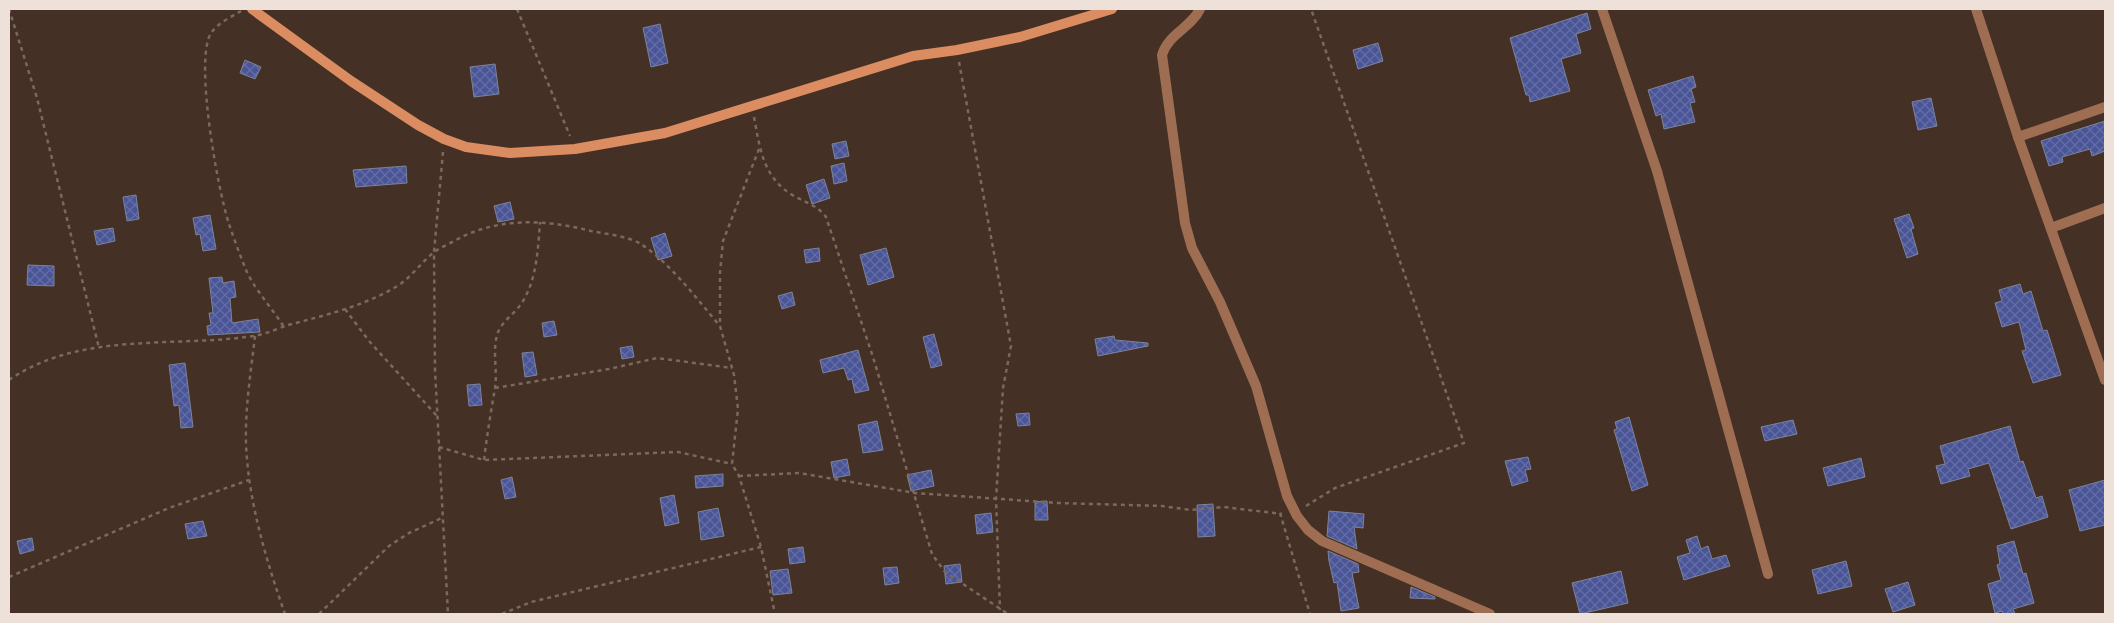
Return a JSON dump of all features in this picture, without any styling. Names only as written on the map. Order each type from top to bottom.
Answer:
[{"type":"main road","points":[[252,9],[359,86],[418,125],[444,139],[466,147],[510,153],[575,149],[665,133],[913,56],[957,50],[1020,37],[1112,9]]},
{"type":"street","points":[[1200,9],[1165,44],[1162,55],[1185,223],[1192,248],[1245,356],[1256,386],[1287,496],[1297,516],[1308,530],[1322,541],[1490,614]]},
{"type":"street","points":[[1602,9],[1657,171],[1768,574]]},
{"type":"street","points":[[1976,9],[2018,137],[2105,380]]},
{"type":"street","points":[[2018,137],[2105,107]]},
{"type":"street","points":[[2051,228],[2105,208]]},
{"type":"path","points":[[9,9],[37,98],[99,348]]},
{"type":"path","points":[[245,9],[220,23],[211,33],[207,45],[205,78],[210,123],[218,180],[229,223],[247,272],[284,327]]},
{"type":"path","points":[[517,9],[575,149]]},
{"type":"path","points":[[740,476],[799,472],[915,493],[996,499],[1162,506],[1190,510],[1224,507],[1297,516],[1310,502],[1335,488],[1464,443],[1311,9]]},
{"type":"path","points":[[957,50],[1011,346],[1003,388],[996,499],[1000,610]]},
{"type":"path","points":[[752,106],[764,164],[770,176],[794,196],[815,206],[826,217],[915,493],[932,554],[945,572],[1008,614]]},
{"type":"path","points":[[444,139],[434,252],[437,416],[448,614]]},
{"type":"path","points":[[760,148],[724,241],[720,273],[720,326],[732,368],[738,409],[732,464],[740,476],[761,547],[775,614]]},
{"type":"path","points":[[9,380],[21,372],[50,360],[83,350],[157,342],[255,336],[345,310],[399,284],[421,266],[434,252],[471,232],[502,223],[540,222],[570,225],[639,243],[659,259],[720,326]]},
{"type":"path","points":[[484,460],[495,388],[496,346],[499,330],[522,304],[528,291],[537,259],[540,222]]},
{"type":"path","points":[[345,310],[369,341],[437,416]]},
{"type":"path","points":[[255,336],[246,442],[249,480],[268,562],[284,614]]},
{"type":"path","points":[[495,388],[609,369],[657,358],[732,368]]},
{"type":"path","points":[[439,448],[484,460],[678,452],[732,464]]},
{"type":"path","points":[[9,577],[169,508],[249,480]]},
{"type":"path","points":[[1280,514],[1310,614]]},
{"type":"path","points":[[319,614],[389,546],[409,533],[444,517]]},
{"type":"path","points":[[502,614],[532,602],[761,547]]},
{"type":"building","points":[[1587,13],[1591,29],[1576,34],[1581,53],[1561,59],[1570,91],[1530,102],[1529,95],[1526,95],[1510,38]]},
{"type":"building","points":[[660,24],[668,63],[651,67],[643,28]]},
{"type":"building","points":[[1378,43],[1383,61],[1358,69],[1353,50]]},
{"type":"building","points":[[245,60],[261,67],[255,79],[240,73]]},
{"type":"building","points":[[495,64],[499,94],[474,97],[470,67]]},
{"type":"building","points":[[1693,76],[1696,87],[1691,89],[1695,102],[1690,103],[1695,122],[1664,129],[1661,114],[1656,116],[1648,90]]},
{"type":"building","points":[[1931,98],[1937,126],[1918,130],[1912,102]]},
{"type":"building","points":[[2105,121],[2105,151],[2092,156],[2090,149],[2062,157],[2063,162],[2049,166],[2041,141]]},
{"type":"building","points":[[846,141],[849,156],[835,159],[832,144]]},
{"type":"building","points":[[844,163],[847,181],[834,184],[831,166]]},
{"type":"building","points":[[406,166],[407,183],[356,187],[353,170]]},
{"type":"building","points":[[824,179],[830,198],[812,204],[806,185]]},
{"type":"building","points":[[136,195],[139,219],[127,221],[123,197]]},
{"type":"building","points":[[510,202],[514,219],[498,222],[494,206]]},
{"type":"building","points":[[1909,214],[1914,228],[1911,229],[1918,254],[1907,258],[1894,219]]},
{"type":"building","points":[[210,215],[216,249],[203,251],[200,234],[196,235],[193,218]]},
{"type":"building","points":[[113,228],[115,241],[97,245],[94,231]]},
{"type":"building","points":[[665,233],[672,256],[658,260],[651,238]]},
{"type":"building","points":[[819,248],[820,261],[806,263],[804,250]]},
{"type":"building","points":[[886,248],[894,277],[868,285],[860,255]]},
{"type":"building","points":[[28,265],[54,266],[54,286],[27,285]]},
{"type":"building","points":[[222,277],[223,283],[234,281],[236,297],[230,298],[232,323],[258,319],[260,332],[208,335],[207,326],[211,325],[209,313],[213,313],[209,278]]},
{"type":"building","points":[[2020,284],[2023,294],[2031,291],[2043,331],[2047,330],[2061,375],[2033,383],[2022,351],[2026,350],[2019,322],[2002,327],[1995,303],[2002,301],[1999,290]]},
{"type":"building","points":[[792,292],[795,305],[782,309],[778,296]]},
{"type":"building","points":[[554,321],[557,335],[544,337],[542,323]]},
{"type":"building","points":[[934,334],[942,365],[931,368],[923,337]]},
{"type":"building","points":[[1114,336],[1115,340],[1148,343],[1148,346],[1098,356],[1095,339]]},
{"type":"building","points":[[632,346],[634,357],[622,359],[620,348]]},
{"type":"building","points":[[858,350],[869,390],[855,393],[852,379],[848,380],[844,368],[823,373],[820,360]]},
{"type":"building","points":[[533,352],[537,375],[525,377],[522,353]]},
{"type":"building","points":[[185,363],[193,427],[181,428],[179,405],[174,406],[169,365]]},
{"type":"building","points":[[480,384],[482,405],[469,406],[467,385]]},
{"type":"building","points":[[1029,413],[1030,425],[1018,426],[1016,414]]},
{"type":"building","points":[[1629,417],[1648,485],[1632,491],[1614,430],[1617,429],[1615,422]]},
{"type":"building","points":[[1793,420],[1797,434],[1765,441],[1761,427]]},
{"type":"building","points":[[877,421],[883,450],[863,453],[858,425]]},
{"type":"building","points":[[2010,426],[2020,462],[2023,461],[2036,498],[2042,496],[2048,517],[2011,529],[1989,463],[1968,469],[1970,476],[1941,484],[1936,466],[1945,464],[1940,446]]},
{"type":"building","points":[[1528,457],[1531,469],[1525,470],[1528,481],[1512,486],[1505,461]]},
{"type":"building","points":[[1861,458],[1865,477],[1828,486],[1823,468]]},
{"type":"building","points":[[847,459],[850,475],[834,478],[831,462]]},
{"type":"building","points":[[931,470],[934,486],[911,491],[907,475]]},
{"type":"building","points":[[723,474],[723,486],[696,488],[695,476]]},
{"type":"building","points":[[512,477],[516,497],[505,499],[501,480]]},
{"type":"building","points":[[2105,480],[2105,525],[2080,531],[2069,490]]},
{"type":"building","points":[[674,495],[679,523],[665,526],[660,498]]},
{"type":"building","points":[[1047,501],[1048,520],[1035,520],[1035,502]]},
{"type":"building","points":[[1213,504],[1215,536],[1198,537],[1197,505]]},
{"type":"building","points":[[718,508],[724,536],[701,540],[698,512]]},
{"type":"building","points":[[1329,511],[1364,514],[1363,528],[1354,527],[1357,549],[1327,536]]},
{"type":"building","points":[[991,513],[993,532],[977,534],[975,515]]},
{"type":"building","points":[[203,521],[207,536],[188,539],[185,524]]},
{"type":"building","points":[[1697,536],[1701,549],[1708,546],[1712,559],[1726,555],[1730,566],[1684,580],[1677,557],[1690,553],[1686,540]]},
{"type":"building","points":[[32,538],[34,550],[20,554],[17,541]]},
{"type":"building","points":[[2014,541],[2023,574],[2026,573],[2034,603],[2013,609],[2015,614],[2003,614],[2002,611],[1995,613],[1988,584],[2001,580],[1997,565],[2000,564],[1997,546]]},
{"type":"building","points":[[803,547],[805,562],[790,564],[788,549]]},
{"type":"building","points":[[1328,551],[1358,564],[1359,572],[1352,573],[1359,608],[1341,611],[1337,582],[1334,583]]},
{"type":"building","points":[[1846,561],[1852,586],[1818,594],[1812,570]]},
{"type":"building","points":[[960,564],[962,582],[946,584],[944,566]]},
{"type":"building","points":[[897,567],[899,583],[885,585],[883,568]]},
{"type":"building","points":[[788,569],[792,593],[773,595],[770,571]]},
{"type":"building","points":[[1621,571],[1628,603],[1580,614],[1572,583]]},
{"type":"building","points":[[1908,582],[1915,605],[1893,612],[1885,589]]},
{"type":"building","points":[[1411,587],[1435,597],[1435,599],[1410,598]]}]
